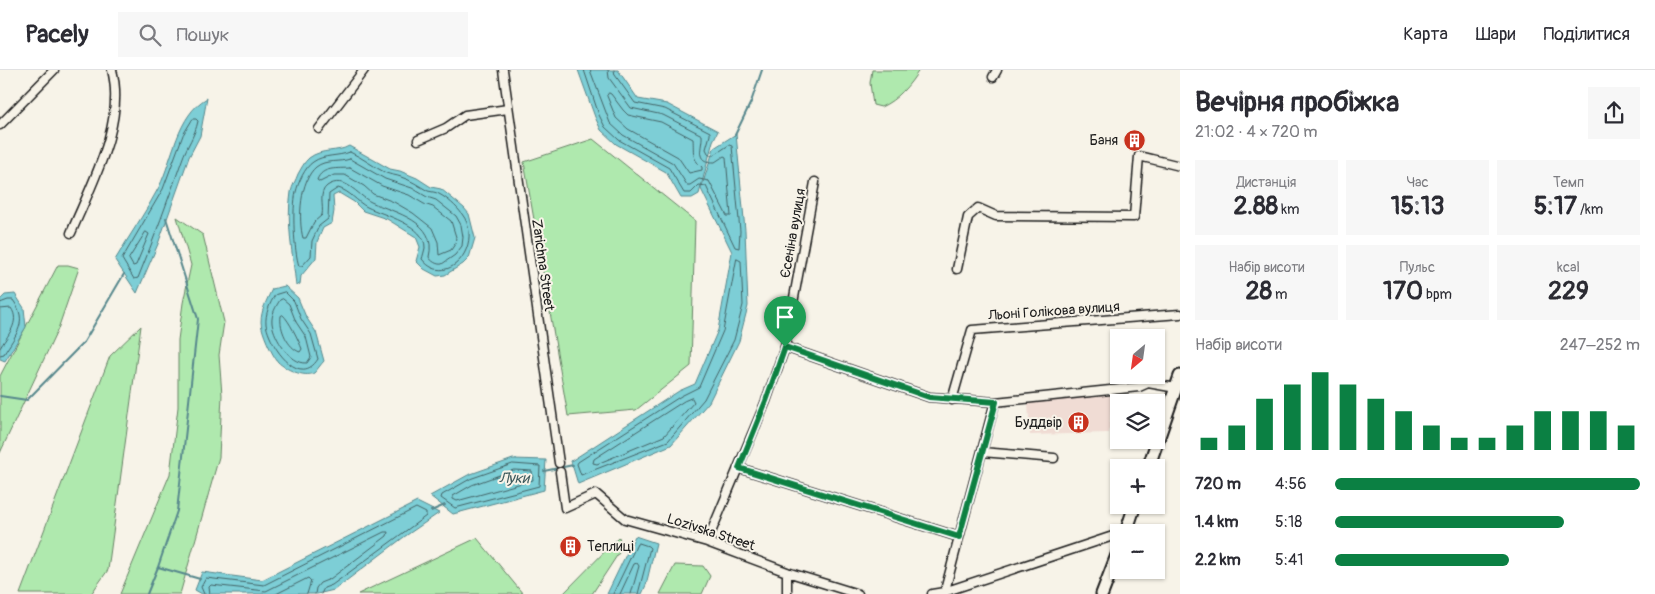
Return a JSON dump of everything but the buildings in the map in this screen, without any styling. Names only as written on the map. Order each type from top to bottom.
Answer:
[{"type":"highway","points":[[1151,459],[1176,395],[1180,376]]},
{"type":"highway","points":[[1102,594],[1110,573]]},
{"type":"street","points":[[0,124],[54,70]]},
{"type":"street","points":[[71,233],[107,146],[116,101],[112,70]]},
{"type":"street","points":[[319,129],[364,70]]},
{"type":"street","name":"Zarichna Street","points":[[503,70],[559,463]]},
{"type":"street","points":[[418,140],[446,128],[465,115],[508,109]]},
{"type":"street","points":[[957,269],[968,217],[978,208],[996,216],[1134,217],[1139,156],[1180,166]]},
{"type":"street","name":"Єсеніна вулиця","points":[[708,542],[766,401],[785,347],[815,182]]},
{"type":"street","name":"Льоні Голікова вулиця","points":[[952,400],[972,330],[1180,314]]},
{"type":"street","points":[[785,347],[929,397],[952,400],[996,402],[1139,387],[1148,383],[1176,395]]},
{"type":"street","points":[[944,593],[996,402]]},
{"type":"street","points":[[982,452],[1054,458]]},
{"type":"street","points":[[739,468],[959,537]]},
{"type":"street","name":"Lozivska Street","points":[[560,472],[565,508],[596,494],[625,519],[708,542],[787,572],[858,594]]},
{"type":"street","points":[[932,594],[944,593],[1110,537]]},
{"type":"street","points":[[787,572],[788,594]]},
{"type":"shaded area","points":[[1110,395],[1109,433],[1030,435],[1028,403]]},
{"type":"green space","points":[[872,70],[919,70],[903,92],[881,107],[873,105],[870,83]]},
{"type":"green space","points":[[593,139],[695,221],[691,366],[636,410],[568,416],[524,162]]},
{"type":"green space","points":[[177,217],[203,235],[224,322],[219,355],[222,395],[219,457],[180,594],[120,594],[170,474],[178,407],[178,340],[191,265]]},
{"type":"green space","points":[[58,265],[79,268],[58,329],[0,453],[0,376]]},
{"type":"green space","points":[[141,326],[108,570],[91,594],[20,594],[110,356]]},
{"type":"green space","points":[[619,537],[622,548],[592,594],[563,594]]},
{"type":"green space","points":[[477,538],[523,594],[358,594]]},
{"type":"green space","points":[[675,565],[703,566],[710,576],[702,594],[660,594]]},
{"type":"water","points":[[578,70],[618,70],[638,99],[667,104],[718,131],[713,141],[699,194],[692,198],[681,198],[666,172],[616,144],[601,130]]},
{"type":"water","points":[[207,98],[200,136],[189,157],[158,244],[137,293],[115,260],[159,187],[182,126],[197,106]]},
{"type":"water","points":[[736,134],[745,230],[748,306],[739,341],[709,402],[671,445],[578,484],[571,461],[679,391],[695,384],[718,330],[732,252],[701,189],[714,148]]},
{"type":"water","points":[[349,146],[390,169],[417,178],[431,187],[441,189],[464,208],[469,214],[475,238],[469,258],[445,275],[437,276],[424,269],[416,261],[420,247],[416,237],[387,219],[363,211],[354,202],[339,193],[333,196],[334,211],[332,223],[323,228],[317,242],[316,258],[301,276],[300,284],[296,286],[289,215],[292,187],[301,168],[309,158],[319,153]]},
{"type":"water","points":[[285,286],[298,298],[306,317],[316,332],[324,361],[314,373],[300,374],[281,365],[267,343],[263,331],[262,313],[272,289]]},
{"type":"water","points":[[15,294],[24,308],[26,327],[5,361],[0,359],[0,300],[5,295]]},
{"type":"water","name":"Луки","points":[[513,459],[546,460],[544,490],[453,514],[430,496],[468,475]]},
{"type":"water","points":[[417,502],[439,513],[334,590],[317,594],[202,594],[195,590],[202,572],[262,580]]},
{"type":"water","points":[[635,536],[656,543],[642,594],[607,594]]},
{"type":"waterway","points":[[735,135],[751,102],[762,70]]},
{"type":"waterway","points":[[158,567],[177,511],[198,319],[166,218]]},
{"type":"waterway","points":[[0,396],[27,400],[84,342],[124,274]]},
{"type":"waterway","points":[[544,471],[573,465]]},
{"type":"waterway","points":[[431,511],[445,505]]},
{"type":"waterway","points":[[147,594],[158,567],[200,579]]},
{"type":"place","name":"Баня","points":[[1134,140]]},
{"type":"place","name":"Буддвір","points":[[1078,422]]},
{"type":"place","name":"Теплиці","points":[[571,546]]},
{"type":"route","points":[[785,347],[929,397],[996,402],[959,537],[739,468],[785,347]]}]
